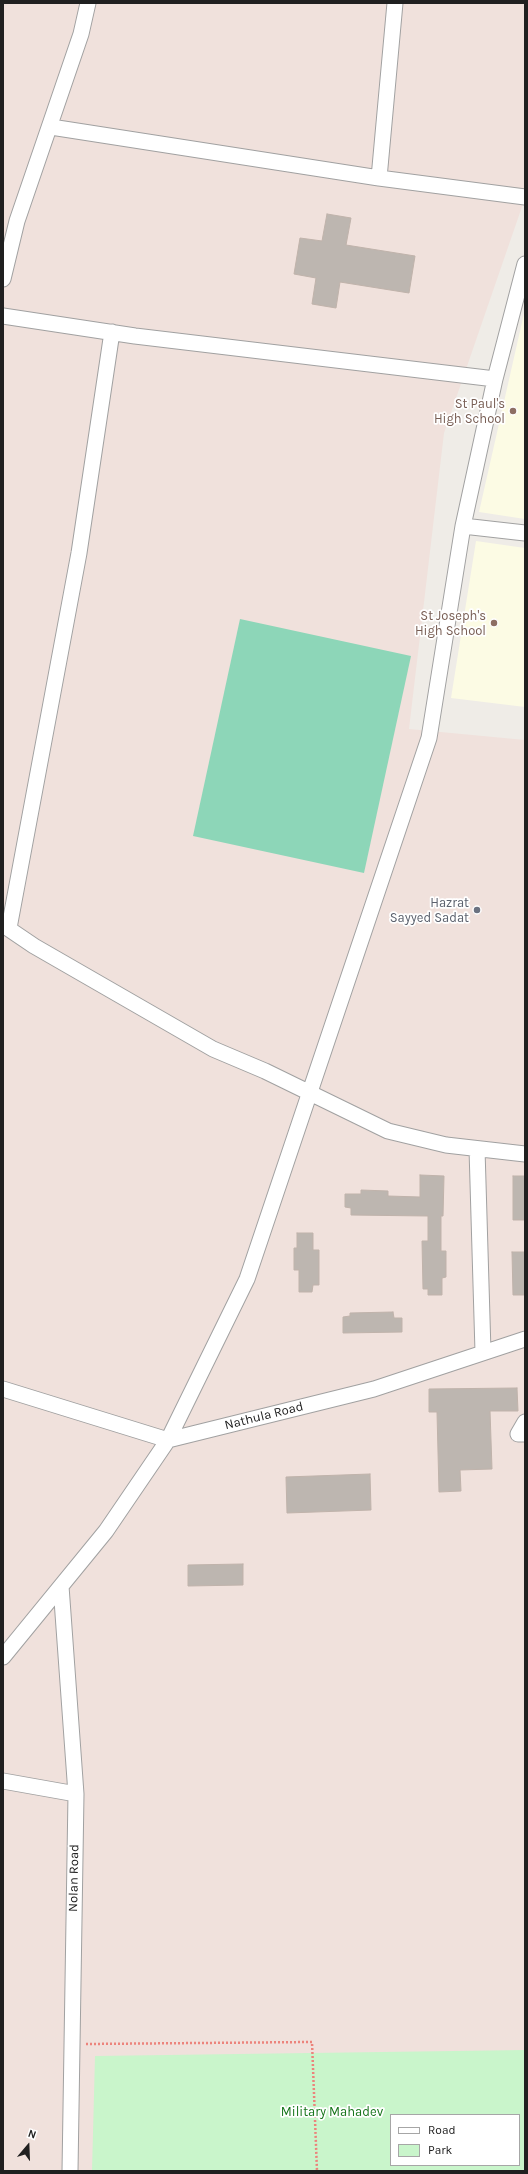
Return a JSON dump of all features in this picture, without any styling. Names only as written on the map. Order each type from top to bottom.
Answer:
[{"type":"street","points":[[3,279],[17,221],[51,127],[81,34],[88,3]]},
{"type":"street","points":[[379,178],[395,3]]},
{"type":"street","points":[[51,127],[379,178],[525,197]]},
{"type":"street","points":[[3,1657],[106,1531],[168,1440],[247,1279],[429,738],[463,526],[495,379],[525,264]]},
{"type":"street","points":[[3,316],[112,332],[495,379]]},
{"type":"street","points":[[112,332],[79,554],[6,927],[34,946],[213,1049],[265,1071],[388,1131],[446,1145],[525,1154]]},
{"type":"street","points":[[463,526],[525,533]]},
{"type":"street","points":[[476,1149],[483,1352]]},
{"type":"street","name":"Nathula Road","points":[[168,1440],[374,1389],[525,1339]]},
{"type":"street","points":[[3,1389],[168,1440]]},
{"type":"street","points":[[525,1422],[518,1434],[525,1434]]},
{"type":"street","name":"Nolan Road","points":[[61,1586],[76,1794],[70,2171]]},
{"type":"street","points":[[3,1781],[76,1794]]},
{"type":"path","points":[[72,2044],[312,2042],[317,2171]]},
{"type":"shaded area","points":[[3,3],[525,3],[525,198],[444,433],[409,729],[525,740],[525,2171],[3,2171]]},
{"type":"shaded area","name":"St Paul's High School","points":[[525,309],[525,519],[479,512]]},
{"type":"shaded area","name":"St Joseph's High School","points":[[476,541],[525,548],[525,707],[451,698]]},
{"type":"green space","points":[[240,619],[411,656],[364,873],[193,836]]},
{"type":"green space","name":"Military Mahadev","points":[[525,2050],[525,2171],[92,2171],[95,2056]]},
{"type":"building","points":[[327,214],[351,218],[346,245],[415,256],[409,293],[340,282],[336,308],[312,304],[316,278],[294,274],[300,238],[322,241]]},
{"type":"building","points":[[420,1175],[444,1176],[443,1216],[441,1216],[441,1251],[446,1251],[446,1277],[442,1278],[442,1295],[428,1295],[428,1289],[423,1289],[422,1241],[428,1241],[428,1216],[351,1215],[351,1208],[345,1207],[345,1194],[361,1194],[361,1190],[388,1191],[388,1196],[420,1197]]},
{"type":"building","points":[[513,1176],[525,1176],[525,1220],[513,1220]]},
{"type":"building","points":[[297,1233],[313,1233],[313,1250],[319,1250],[319,1285],[313,1285],[312,1292],[299,1292],[299,1270],[294,1270],[294,1248],[297,1248]]},
{"type":"building","points":[[512,1252],[525,1252],[525,1295],[513,1295]]},
{"type":"building","points":[[393,1312],[394,1318],[402,1318],[402,1332],[343,1333],[343,1317],[350,1316],[350,1313]]},
{"type":"building","points":[[517,1388],[518,1411],[490,1411],[492,1469],[460,1470],[461,1491],[439,1492],[437,1412],[429,1412],[429,1389]]},
{"type":"building","points":[[370,1474],[371,1510],[287,1513],[286,1477]]},
{"type":"building","points":[[243,1564],[243,1585],[188,1586],[188,1565]]},
{"type":"place","name":"St Paul's High School","points":[[513,411]]},
{"type":"place","name":"St Joseph's High School","points":[[494,623]]},
{"type":"place","name":"Hazrat Sayyed Sadat","points":[[477,910]]}]
